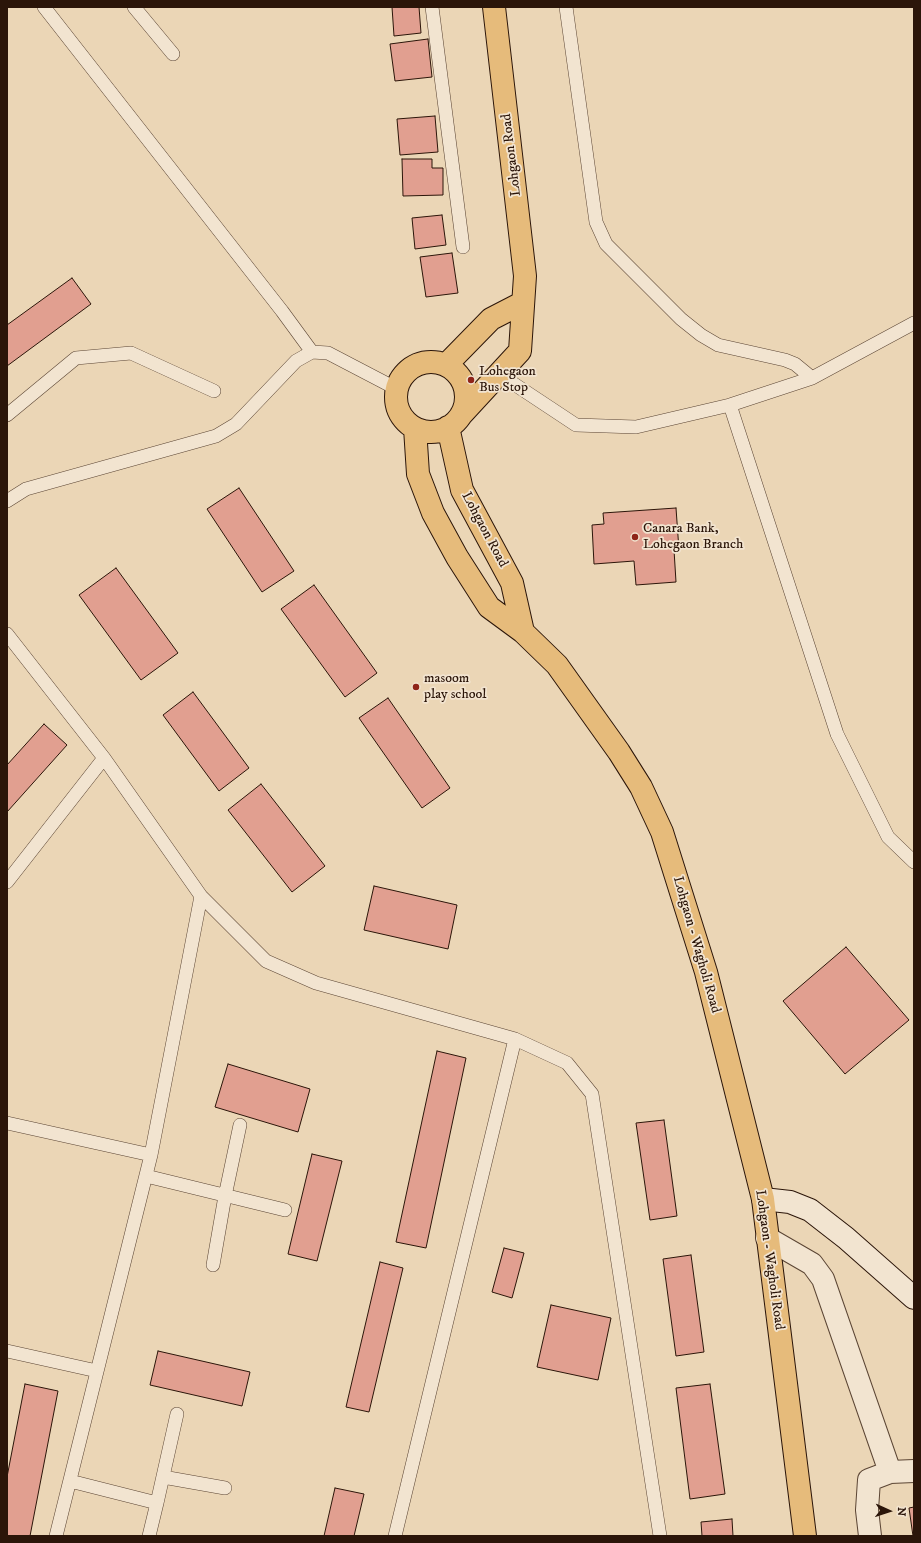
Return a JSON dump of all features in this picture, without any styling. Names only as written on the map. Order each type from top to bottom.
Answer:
[{"type":"main road","name":"Lohgaon Road","points":[[494,7],[523,245],[525,276],[520,351],[454,421],[462,490],[512,583],[523,632]]},
{"type":"main road","points":[[446,365],[490,319],[522,303]]},
{"type":"main road","points":[[426,362],[436,362],[446,365],[455,372],[462,382],[466,392],[465,404],[454,421],[437,431],[425,432],[415,428],[405,421],[399,411],[396,400],[397,389],[400,379],[407,371],[416,365],[426,362]]},
{"type":"main road","name":"Lohgaon - Wagholi Road","points":[[415,428],[418,474],[433,513],[457,557],[489,607],[523,632],[556,665],[619,752],[641,787],[662,832],[706,972],[762,1200],[804,1536]]},
{"type":"street","points":[[762,1200],[790,1202],[810,1210],[846,1238],[914,1298]]},
{"type":"street","points":[[767,1238],[812,1264],[823,1279],[890,1472]]},
{"type":"street","points":[[870,1536],[867,1510],[869,1480],[890,1472],[914,1471]]},
{"type":"lane","points":[[44,7],[282,311],[312,352]]},
{"type":"lane","points":[[134,7],[173,54]]},
{"type":"lane","points":[[432,7],[463,247]]},
{"type":"lane","points":[[566,7],[596,222],[606,244],[681,319],[707,338],[718,345],[785,360],[795,364],[812,378]]},
{"type":"lane","points":[[499,374],[576,425],[636,428],[730,405],[812,378],[914,323]]},
{"type":"lane","points":[[7,501],[26,489],[216,436],[236,424],[296,361],[312,352],[328,353],[397,389]]},
{"type":"lane","points":[[7,415],[76,358],[131,354],[214,390]]},
{"type":"lane","points":[[730,405],[837,734],[888,837],[914,862]]},
{"type":"lane","points":[[7,634],[104,758],[201,896],[266,962],[316,983],[515,1039],[567,1063],[592,1094],[660,1536]]},
{"type":"lane","points":[[7,882],[104,758]]},
{"type":"lane","points":[[56,1536],[151,1155],[201,896]]},
{"type":"lane","points":[[395,1536],[515,1039]]},
{"type":"lane","points":[[7,1123],[151,1155]]},
{"type":"lane","points":[[213,1265],[225,1196],[240,1125]]},
{"type":"lane","points":[[146,1176],[285,1210]]},
{"type":"lane","points":[[7,1351],[98,1371]]},
{"type":"lane","points":[[149,1536],[178,1414]]},
{"type":"lane","points":[[163,1477],[225,1488]]},
{"type":"lane","points":[[70,1481],[157,1503]]},
{"type":"building","points":[[392,7],[419,7],[421,33],[394,36]]},
{"type":"building","points":[[428,39],[432,77],[395,81],[390,44]]},
{"type":"building","points":[[435,116],[438,152],[400,155],[397,119]]},
{"type":"building","points":[[402,159],[432,159],[432,168],[443,168],[443,195],[403,196]]},
{"type":"building","points":[[442,215],[446,245],[415,249],[412,218]]},
{"type":"building","points":[[452,253],[458,293],[426,297],[420,257]]},
{"type":"building","points":[[72,278],[91,304],[7,366],[7,325]]},
{"type":"building","points":[[239,488],[294,571],[262,592],[207,509]]},
{"type":"building","name":"Canara Bank, Lohegaon Branch","points":[[676,508],[679,550],[674,550],[676,582],[636,585],[634,561],[594,564],[592,525],[604,524],[603,513]]},
{"type":"building","points":[[116,568],[178,653],[141,680],[79,595]]},
{"type":"building","points":[[314,585],[377,673],[345,697],[281,609]]},
{"type":"building","points":[[193,692],[249,768],[219,791],[163,715]]},
{"type":"building","points":[[388,698],[450,788],[422,808],[359,718]]},
{"type":"building","points":[[44,724],[67,745],[7,812],[7,765]]},
{"type":"building","points":[[261,784],[325,866],[292,892],[228,810]]},
{"type":"building","points":[[374,886],[457,905],[448,949],[364,930]]},
{"type":"building","points":[[846,947],[909,1020],[845,1074],[783,1001]]},
{"type":"building","points":[[437,1051],[466,1058],[426,1248],[396,1242]]},
{"type":"building","points":[[228,1064],[310,1089],[298,1132],[215,1107]]},
{"type":"building","points":[[664,1120],[677,1216],[650,1220],[636,1123]]},
{"type":"building","points":[[312,1154],[342,1161],[317,1261],[288,1254]]},
{"type":"building","points":[[504,1248],[524,1253],[512,1298],[492,1292]]},
{"type":"building","points":[[691,1255],[704,1352],[676,1356],[663,1259]]},
{"type":"building","points":[[380,1262],[403,1268],[369,1412],[346,1407]]},
{"type":"building","points":[[551,1305],[611,1318],[598,1380],[537,1367]]},
{"type":"building","points":[[158,1351],[250,1372],[242,1406],[150,1385]]},
{"type":"building","points":[[25,1384],[58,1391],[30,1536],[7,1536],[7,1477]]},
{"type":"building","points":[[710,1384],[725,1494],[690,1499],[676,1388]]},
{"type":"building","points":[[335,1488],[364,1494],[354,1536],[324,1536]]},
{"type":"building","points":[[914,1507],[914,1536],[913,1536],[909,1508]]},
{"type":"building","points":[[732,1519],[733,1536],[702,1536],[701,1522]]},
{"type":"place","name":"Lohegaon Bus Stop","points":[[471,380]]},
{"type":"place","name":"Canara Bank, Lohegaon Branch","points":[[635,537]]},
{"type":"place","name":"masoom play school","points":[[416,687]]}]
